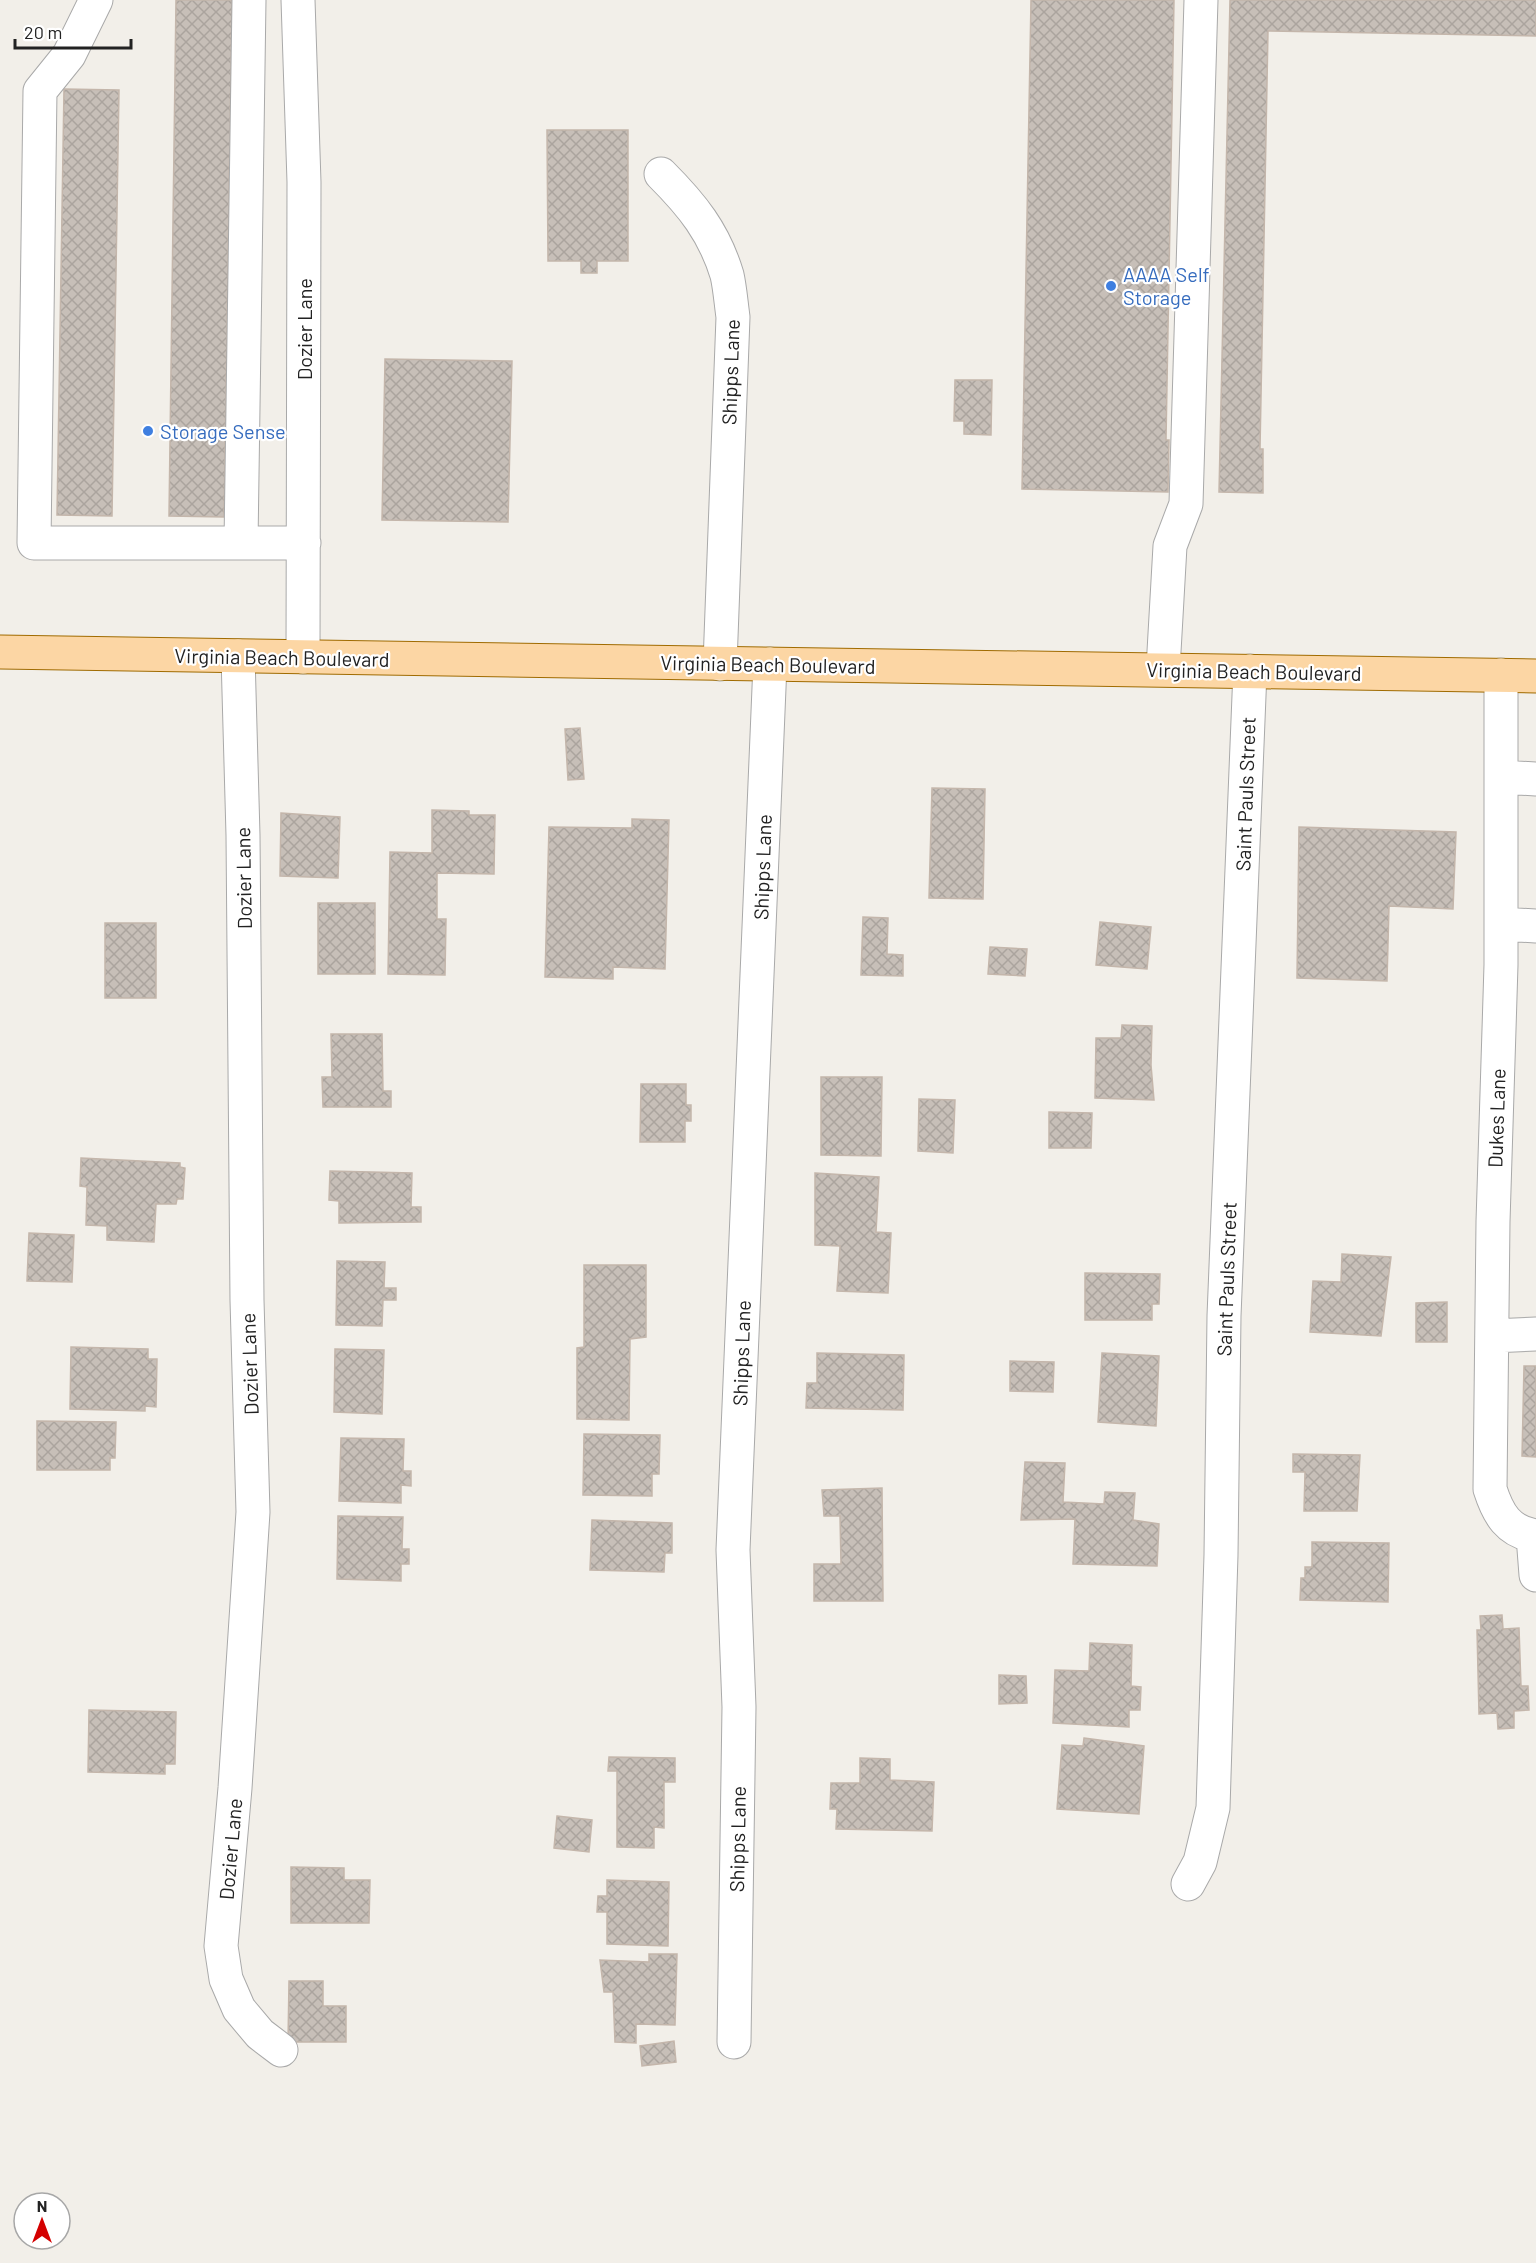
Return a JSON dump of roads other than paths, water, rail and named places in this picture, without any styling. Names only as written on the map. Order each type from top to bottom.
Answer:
[{"type":"main road","name":"Virginia Beach Boulevard","points":[[0,652],[1536,676]]},
{"type":"street","points":[[96,0],[69,56],[40,91],[34,543],[304,543]]},
{"type":"street","points":[[241,543],[249,0]]},
{"type":"street","name":"Dozier Lane","points":[[298,0],[304,182],[303,657]]},
{"type":"street","points":[[1163,669],[1170,546],[1186,504],[1201,0]]},
{"type":"street","name":"Shipps Lane","points":[[661,174],[690,203],[712,238],[727,276],[733,317],[720,664]]},
{"type":"street","name":"Dozier Lane","points":[[238,656],[243,835],[248,1300],[253,1512],[235,1788],[221,1946],[226,1979],[239,2009],[260,2034],[281,2050]]},
{"type":"street","name":"Shipps Lane","points":[[734,2042],[739,1707],[733,1550],[770,664]]},
{"type":"street","name":"Saint Pauls Street","points":[[1188,1884],[1200,1862],[1213,1808],[1221,1556],[1224,1316],[1250,670]]},
{"type":"street","name":"Dukes Lane","points":[[1501,675],[1501,924],[1490,1489],[1496,1509],[1513,1529],[1535,1536]]},
{"type":"street","points":[[1501,777],[1536,779]]},
{"type":"street","points":[[1501,924],[1536,926]]},
{"type":"street","points":[[1492,1336],[1536,1334]]},
{"type":"street","points":[[1535,1536],[1536,1575]]},
{"type":"place","name":"AAAA Self Storage","points":[[1111,286]]},
{"type":"place","name":"Storage Sense","points":[[148,431]]}]
